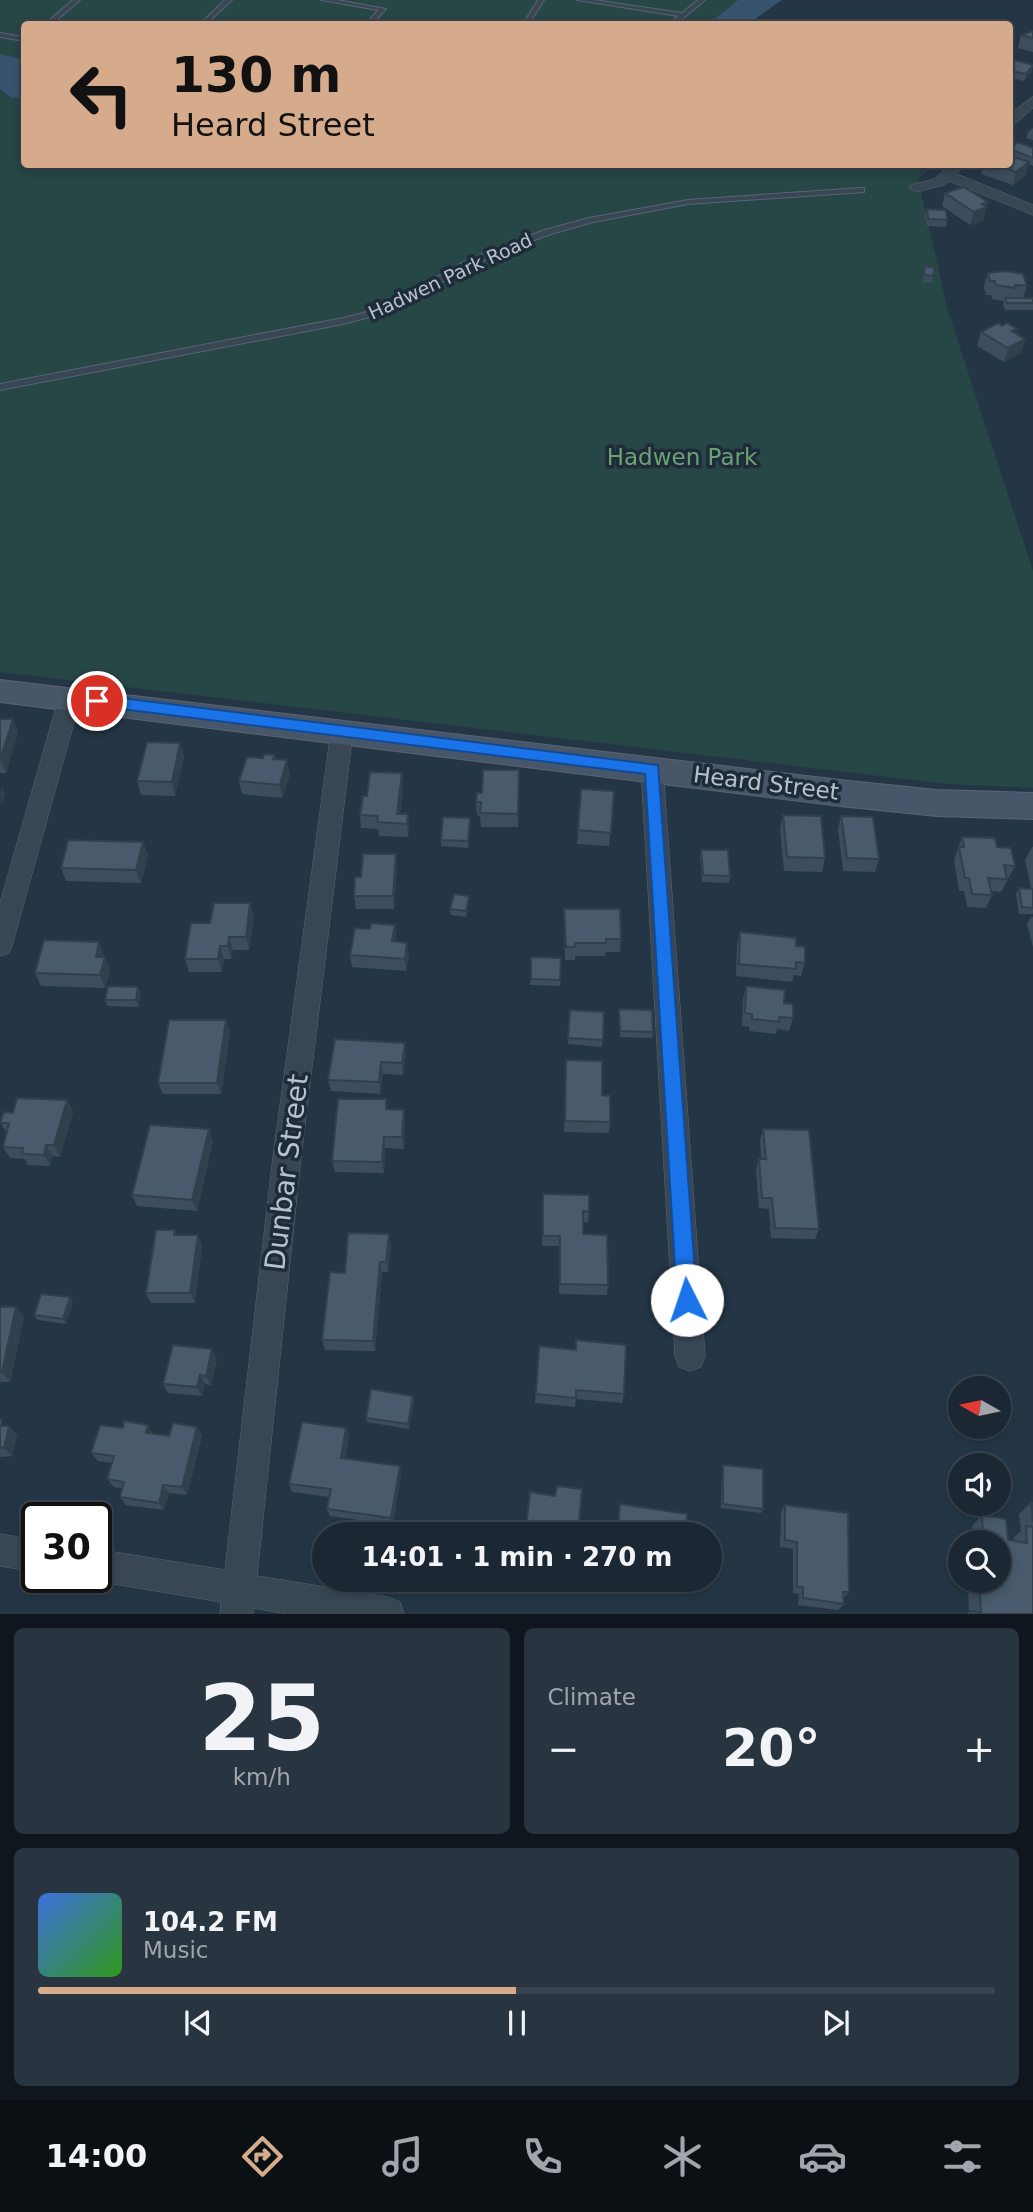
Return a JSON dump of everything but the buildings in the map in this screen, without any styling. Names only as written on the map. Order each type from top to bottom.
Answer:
[{"type":"street","points":[[1013,118],[1033,101]]},
{"type":"street","points":[[916,188],[939,182],[955,168]]},
{"type":"street","points":[[947,175],[1033,210]]},
{"type":"street","name":"Heard Street","points":[[0,691],[70,697],[937,803],[1033,806]]},
{"type":"street","points":[[0,946],[70,697]]},
{"type":"street","name":"Dunbar Street","points":[[237,1601],[287,1157],[342,731]]},
{"type":"street","points":[[652,769],[690,1356]]},
{"type":"street","points":[[0,1550],[21,1553]]},
{"type":"street","points":[[112,1569],[237,1601],[388,1614]]},
{"type":"lane","points":[[52,21],[77,0]]},
{"type":"lane","points":[[206,21],[229,0]]},
{"type":"lane","points":[[324,0],[383,9]]},
{"type":"lane","points":[[372,21],[390,0]]},
{"type":"lane","points":[[528,21],[541,0]]},
{"type":"lane","points":[[580,0],[684,15]]},
{"type":"lane","points":[[676,21],[702,0]]},
{"type":"lane","points":[[0,35],[21,38]]},
{"type":"lane","name":"Hadwen Park Road","points":[[0,387],[369,314],[407,299],[467,264],[502,249],[592,220],[688,202],[860,190]]},
{"type":"green space","name":"Hadwen Park","points":[[0,0],[745,0],[718,21],[21,21],[21,168],[931,168],[918,179],[948,311],[1033,571],[1033,788],[947,784],[0,672]]},
{"type":"water","points":[[738,0],[782,0],[752,21],[713,21]]},
{"type":"water","points":[[0,54],[21,59],[21,97],[12,98],[0,89]]},
{"type":"route","points":[[97,701],[652,769],[687,1300]]}]
